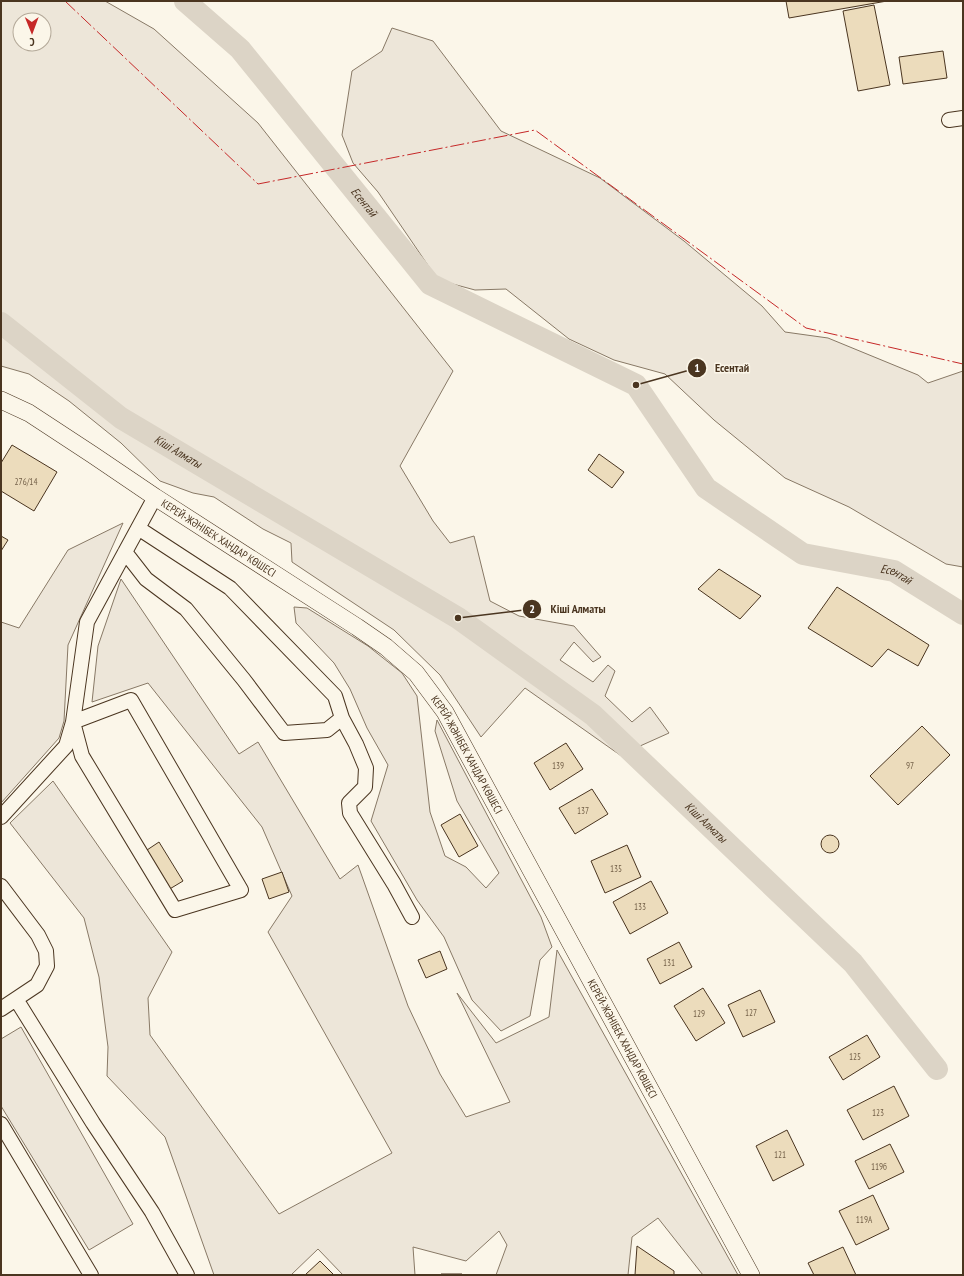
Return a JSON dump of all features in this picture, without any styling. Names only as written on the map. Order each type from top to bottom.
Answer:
[{"type":"main road","name":"КЕРЕЙ-ЖӘНІБЕК ХАНДАР КӨШЕСІ","points":[[1,400],[29,413],[155,497],[357,627],[386,647],[416,673],[445,712],[751,1275]]},
{"type":"street","points":[[1,817],[66,746],[74,722],[87,622],[155,497]]},
{"type":"street","points":[[138,528],[230,588],[335,696],[342,718],[356,744],[366,768],[365,786],[349,803],[350,813],[394,884],[412,917]]},
{"type":"street","points":[[125,552],[146,579],[186,609],[244,680],[284,733],[327,730],[342,718]]},
{"type":"street","points":[[131,700],[241,890],[175,910],[82,756],[74,722],[131,700]]},
{"type":"street","points":[[1,886],[38,935],[46,951],[47,966],[37,985],[1,1008]]},
{"type":"street","points":[[16,999],[93,1123],[152,1212],[187,1275]]},
{"type":"street","points":[[1,1124],[91,1275]]},
{"type":"shaded area","points":[[1,1],[105,1],[154,29],[258,123],[453,371],[400,466],[433,521],[450,543],[474,536],[490,601],[519,616],[574,626],[601,657],[593,662],[574,642],[560,660],[593,682],[608,665],[615,671],[605,696],[632,722],[650,707],[669,733],[620,755],[525,688],[481,737],[440,675],[394,630],[292,562],[291,543],[263,529],[214,497],[193,493],[160,481],[121,443],[69,401],[29,374],[1,366]]},
{"type":"shaded area","points":[[392,28],[433,41],[501,131],[600,178],[684,241],[762,306],[785,332],[828,338],[918,375],[928,383],[963,371],[963,567],[946,564],[849,507],[785,478],[714,420],[665,374],[614,360],[569,339],[506,289],[475,290],[438,280],[378,192],[353,163],[342,135],[352,71],[382,51]]},
{"type":"shaded area","points":[[123,523],[68,645],[64,721],[59,738],[1,803],[1,622],[19,628],[68,550]]},
{"type":"shaded area","points":[[121,579],[239,754],[258,742],[340,879],[358,865],[408,1006],[440,1074],[466,1117],[510,1102],[457,993],[496,1043],[549,1017],[557,950],[738,1275],[703,1275],[658,1218],[632,1237],[628,1275],[496,1275],[507,1245],[499,1231],[466,1261],[413,1247],[415,1275],[343,1275],[318,1249],[291,1275],[214,1275],[165,1137],[107,1076],[108,1047],[99,977],[84,918],[10,823],[53,781],[172,952],[148,998],[150,1035],[279,1214],[392,1153],[268,932],[292,896],[262,827],[148,683],[92,702],[98,646]]},
{"type":"shaded area","points":[[294,607],[307,608],[368,646],[402,673],[417,696],[430,812],[445,856],[466,867],[486,888],[499,873],[457,801],[435,731],[437,720],[541,917],[552,947],[540,960],[530,1016],[501,1031],[472,1000],[444,937],[417,900],[371,821],[388,765],[367,728],[350,689],[334,663],[296,623]]},
{"type":"shaded area","points":[[21,1027],[133,1224],[89,1250],[1,1106],[1,1039]]},
{"type":"building","points":[[786,1],[887,1],[789,18]]},
{"type":"building","points":[[874,5],[890,85],[858,91],[843,11]]},
{"type":"building","points":[[943,51],[947,78],[903,84],[899,57]]},
{"type":"building","points":[[12,445],[57,472],[34,511],[1,491],[1,463]]},
{"type":"building","points":[[599,454],[624,472],[612,488],[588,470]]},
{"type":"building","points":[[1,536],[8,540],[1,551]]},
{"type":"building","points":[[719,569],[761,596],[740,619],[698,589]]},
{"type":"building","points":[[837,587],[929,645],[918,666],[888,649],[872,667],[808,628]]},
{"type":"building","points":[[922,726],[950,755],[898,805],[870,776]]},
{"type":"building","points":[[566,743],[583,769],[550,790],[534,763]]},
{"type":"building","points":[[592,789],[608,814],[575,834],[559,808]]},
{"type":"building","points":[[460,814],[478,846],[459,857],[441,825]]},
{"type":"building","points":[[830,835],[836,838],[839,844],[836,850],[830,853],[824,850],[821,844],[824,838]]},
{"type":"building","points":[[159,842],[183,881],[168,890],[144,852]]},
{"type":"building","points":[[627,845],[641,877],[605,893],[591,861]]},
{"type":"building","points":[[282,872],[289,892],[269,899],[262,879]]},
{"type":"building","points":[[651,881],[668,913],[630,934],[613,902]]},
{"type":"building","points":[[679,942],[692,967],[660,984],[647,959]]},
{"type":"building","points":[[440,951],[447,969],[426,978],[418,960]]},
{"type":"building","points":[[703,988],[725,1023],[696,1041],[674,1006]]},
{"type":"building","points":[[760,990],[775,1022],[743,1037],[728,1005]]},
{"type":"building","points":[[867,1035],[880,1057],[843,1080],[829,1057]]},
{"type":"building","points":[[894,1086],[909,1116],[863,1140],[847,1110]]},
{"type":"building","points":[[787,1130],[804,1165],[773,1181],[756,1146]]},
{"type":"building","points":[[890,1144],[904,1172],[869,1189],[855,1161]]},
{"type":"building","points":[[873,1195],[889,1229],[856,1245],[839,1211]]},
{"type":"building","points":[[637,1246],[674,1271],[674,1275],[635,1275]]},
{"type":"building","points":[[843,1247],[856,1275],[814,1275],[808,1263]]},
{"type":"building","points":[[320,1261],[334,1275],[305,1275]]},
{"type":"building","points":[[462,1274],[463,1275],[441,1275]]},
{"type":"waterway","name":"Есентай","points":[[185,1],[240,49],[430,284],[636,385],[706,488],[803,554],[894,571],[963,614]]},
{"type":"waterway","name":"Кіші Алматы","points":[[1,323],[121,418],[458,618],[593,715],[853,963],[937,1069]]},
{"type":"power","points":[[65,1],[258,184],[535,130],[806,328],[963,364]]},
{"type":"place","name":"Есентай","points":[[636,385]]},
{"type":"place","name":"Кіші Алматы","points":[[458,618]]}]
